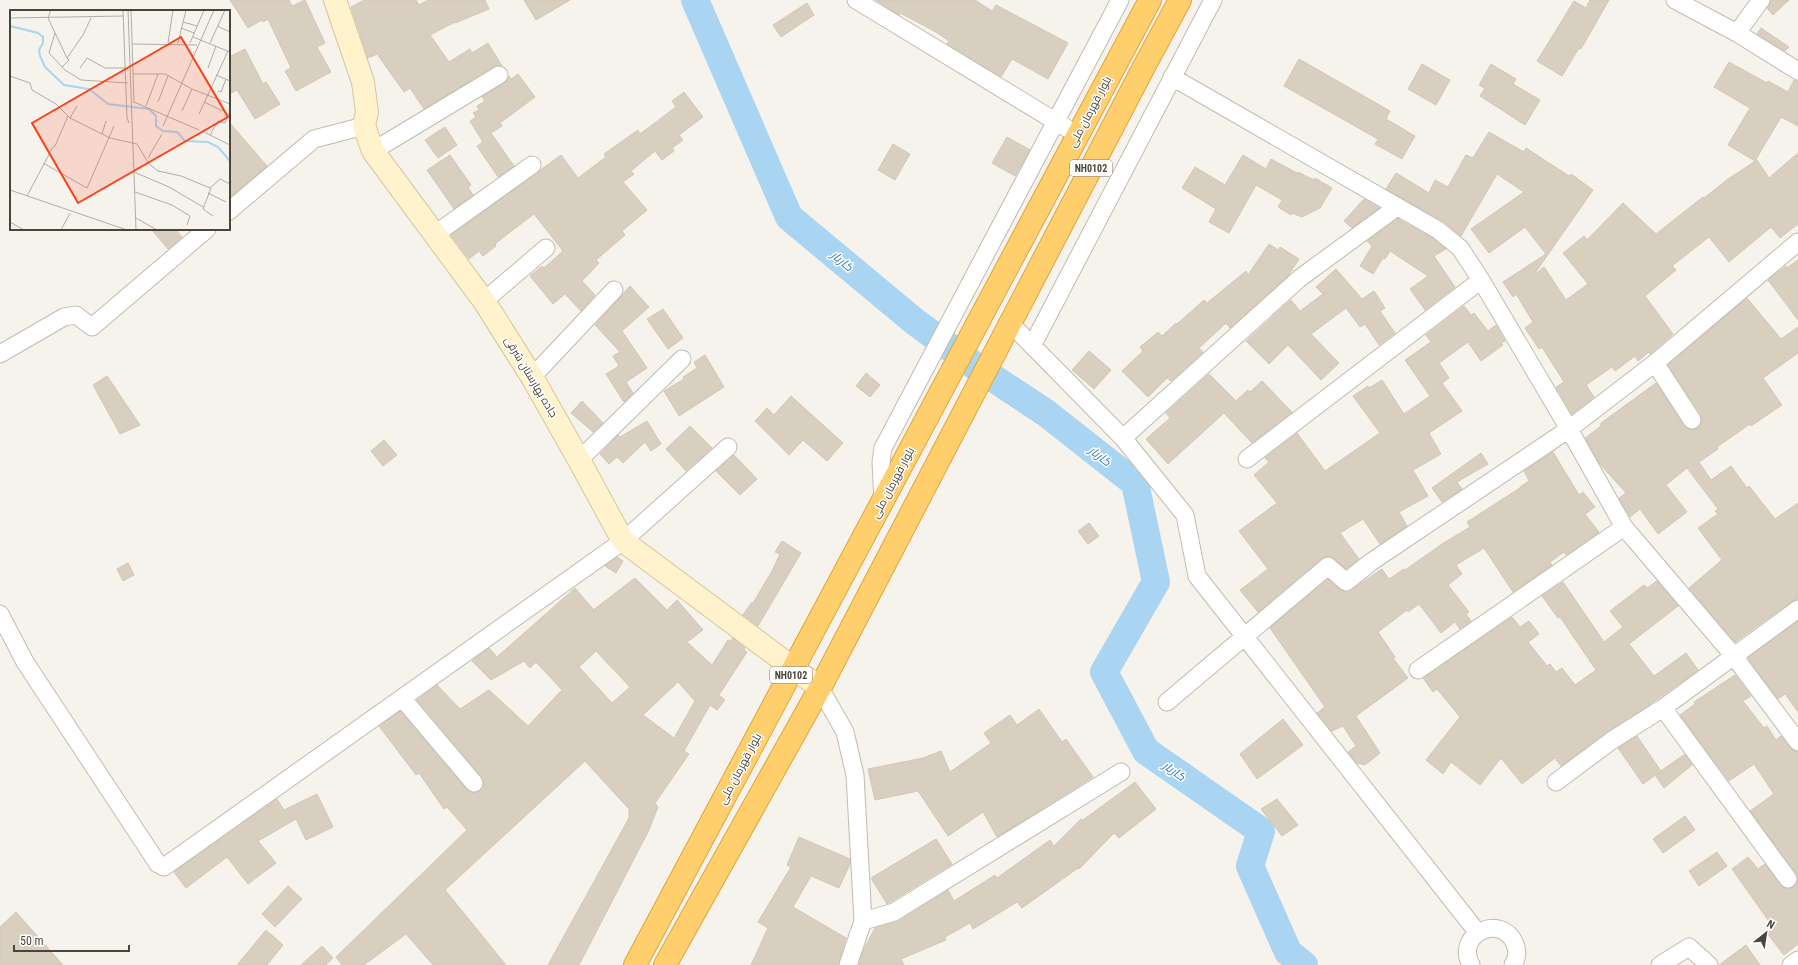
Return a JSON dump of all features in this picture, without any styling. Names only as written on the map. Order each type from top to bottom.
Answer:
[{"type":"highway","name":"بلوار قهرمان ملی","points":[[634,965],[794,669],[1150,0]]},
{"type":"highway","name":"NH0102","points":[[665,965],[820,688],[1180,0]]},
{"type":"street","name":"جاده بهارستان شرقی","points":[[335,0],[363,82],[367,112],[364,126],[373,151],[484,301],[532,377],[623,541],[820,688]]},
{"type":"street","points":[[856,0],[1078,136]]},
{"type":"street","points":[[883,502],[881,462],[883,448],[1120,0]]},
{"type":"street","points":[[1032,346],[1213,0]]},
{"type":"street","points":[[1675,0],[1737,33],[1798,71]]},
{"type":"street","points":[[1737,33],[1761,0]]},
{"type":"street","points":[[373,151],[499,76]]},
{"type":"street","points":[[1172,77],[1398,206],[1438,230],[1460,248],[1481,280],[1569,429],[1624,527],[1733,655],[1798,742]]},
{"type":"street","points":[[230,210],[314,139],[364,126]]},
{"type":"street","points":[[434,235],[532,165]]},
{"type":"street","points":[[1123,438],[1300,278],[1398,206]]},
{"type":"street","points":[[0,354],[64,317],[76,315],[92,326],[206,230]]},
{"type":"street","points":[[1167,702],[1246,637],[1328,566],[1346,582],[1371,562],[1569,429],[1655,363],[1798,242]]},
{"type":"street","points":[[484,301],[546,248]]},
{"type":"street","points":[[1247,459],[1481,280]]},
{"type":"street","points":[[532,377],[614,290]]},
{"type":"street","points":[[1006,330],[1032,346],[1123,438],[1185,515],[1197,576],[1478,933]]},
{"type":"street","points":[[579,460],[682,359]]},
{"type":"street","points":[[1655,363],[1692,420]]},
{"type":"street","points":[[0,614],[30,668],[158,864],[164,867],[623,541],[728,447]]},
{"type":"street","points":[[1418,670],[1624,527]]},
{"type":"street","points":[[1556,782],[1611,741],[1663,708],[1733,655],[1798,609]]},
{"type":"street","points":[[820,688],[845,732],[855,775],[863,921],[848,965]]},
{"type":"street","points":[[402,698],[474,782]]},
{"type":"street","points":[[1663,708],[1788,879]]},
{"type":"street","points":[[863,921],[894,912],[1121,772]]},
{"type":"street","points":[[1472,965],[1468,953],[1469,946],[1478,933],[1485,929],[1493,928],[1501,930],[1513,939],[1517,954],[1514,965]]},
{"type":"street","points":[[1660,965],[1689,947],[1709,965]]},
{"type":"street","points":[[1791,965],[1798,960]]},
{"type":"building","points":[[230,0],[289,0],[292,6],[305,0],[325,43],[317,47],[331,72],[296,91],[285,71],[291,68],[268,19],[263,22],[262,20],[248,28]]},
{"type":"building","points":[[364,0],[416,0],[419,5],[428,0],[485,0],[489,9],[455,22],[430,35],[449,62],[470,49],[472,53],[488,43],[502,66],[494,66],[424,109],[410,88],[404,92],[377,54],[368,58],[351,7]]},
{"type":"building","points":[[524,0],[570,0],[536,20]]},
{"type":"building","points":[[876,0],[975,0],[992,11],[996,5],[1068,43],[1048,79],[1012,59],[1001,77],[947,44],[949,41],[936,32],[900,13],[899,15]]},
{"type":"building","points":[[1590,0],[1609,0],[1581,49],[1579,48],[1562,76],[1537,61],[1574,1],[1586,8]]},
{"type":"building","points":[[1771,0],[1789,0],[1773,15],[1767,8]]},
{"type":"building","points":[[807,3],[814,15],[781,37],[773,25]]},
{"type":"building","points":[[1761,28],[1789,47],[1785,51],[1757,34]]},
{"type":"building","points":[[245,49],[263,84],[266,82],[280,104],[255,119],[237,90],[230,94],[230,56]]},
{"type":"building","points":[[1299,59],[1390,111],[1386,119],[1415,136],[1402,159],[1375,144],[1378,139],[1284,86]]},
{"type":"building","points":[[1729,62],[1767,83],[1768,81],[1788,92],[1794,80],[1798,81],[1798,126],[1781,117],[1755,161],[1728,145],[1750,108],[1714,87]]},
{"type":"building","points":[[1422,64],[1450,80],[1436,105],[1408,89]]},
{"type":"building","points":[[1491,64],[1516,79],[1513,84],[1540,100],[1525,125],[1480,96],[1485,88],[1479,85]]},
{"type":"building","points":[[518,74],[535,97],[500,123],[502,126],[491,133],[514,166],[498,177],[477,146],[483,142],[470,121],[476,117],[473,113],[479,110],[477,106],[485,101],[482,97],[504,83],[509,76],[511,79]]},
{"type":"building","points":[[684,92],[703,117],[679,135],[683,140],[672,148],[674,151],[662,160],[655,151],[631,171],[634,174],[623,182],[647,210],[622,231],[625,235],[596,260],[599,263],[582,281],[595,295],[581,311],[565,294],[553,304],[530,276],[542,266],[544,268],[563,251],[534,214],[495,244],[496,246],[483,256],[479,251],[469,259],[451,235],[561,155],[578,178],[606,157],[604,154],[638,130],[640,134],[676,107],[672,101]]},
{"type":"building","points":[[230,123],[267,166],[230,197]]},
{"type":"building","points":[[445,127],[457,145],[438,158],[425,140]]},
{"type":"building","points":[[1489,132],[1524,152],[1526,148],[1569,176],[1571,174],[1593,190],[1533,276],[1544,267],[1566,300],[1588,284],[1563,253],[1584,236],[1587,240],[1623,203],[1656,234],[1703,197],[1704,198],[1728,179],[1757,160],[1769,178],[1798,153],[1798,224],[1780,238],[1771,227],[1729,262],[1709,237],[1672,266],[1676,270],[1645,296],[1673,334],[1650,354],[1649,352],[1638,361],[1635,356],[1615,371],[1612,367],[1586,385],[1594,397],[1572,414],[1556,387],[1564,382],[1542,347],[1539,349],[1525,328],[1533,322],[1516,294],[1513,297],[1503,282],[1546,254],[1525,227],[1489,253],[1471,229],[1524,192],[1497,174],[1461,236],[1443,221],[1386,189],[1396,173],[1429,193],[1435,180],[1448,187],[1466,155],[1473,158]]},
{"type":"building","points":[[1007,137],[1030,150],[1015,176],[992,163]]},
{"type":"building","points":[[893,144],[910,154],[895,180],[878,170]]},
{"type":"building","points":[[450,155],[471,185],[468,187],[473,195],[454,209],[427,170]]},
{"type":"building","points":[[1243,155],[1266,169],[1271,159],[1297,173],[1298,172],[1314,180],[1315,178],[1332,188],[1320,208],[1302,217],[1292,213],[1291,215],[1278,207],[1282,200],[1256,185],[1229,233],[1209,222],[1216,209],[1182,188],[1195,167],[1225,185]]},
{"type":"building","points":[[1364,199],[1379,208],[1352,228],[1344,221]]},
{"type":"building","points":[[1398,219],[1432,238],[1446,249],[1434,256],[1455,287],[1425,310],[1410,289],[1428,276],[1390,251],[1385,259],[1383,258],[1373,274],[1360,266],[1372,246],[1367,241]]},
{"type":"building","points":[[152,230],[176,230],[182,237],[168,249]]},
{"type":"building","points":[[1269,244],[1278,250],[1280,247],[1299,259],[1288,276],[1230,328],[1226,323],[1199,348],[1203,352],[1171,381],[1167,378],[1148,397],[1122,371],[1143,351],[1140,347],[1158,332],[1162,336],[1204,300],[1207,303],[1246,271],[1248,275]]},
{"type":"building","points":[[1798,260],[1798,320],[1768,280],[1786,266],[1787,268]]},
{"type":"building","points":[[1336,269],[1362,299],[1374,291],[1385,308],[1380,311],[1395,333],[1379,345],[1365,324],[1360,327],[1346,308],[1311,334],[1339,363],[1321,380],[1288,345],[1269,364],[1246,341],[1291,300],[1300,311],[1323,294],[1316,287]]},
{"type":"building","points":[[630,286],[649,307],[622,331],[647,368],[626,382],[633,393],[624,402],[606,374],[619,366],[613,356],[620,352],[595,325]]},
{"type":"building","points":[[1747,298],[1781,339],[1798,327],[1798,353],[1763,378],[1782,405],[1751,426],[1750,424],[1717,447],[1718,449],[1699,462],[1711,480],[1731,466],[1747,488],[1749,486],[1775,519],[1798,503],[1798,599],[1792,601],[1735,642],[1689,588],[1722,560],[1698,528],[1718,514],[1715,511],[1718,509],[1687,468],[1666,485],[1687,512],[1658,534],[1640,509],[1630,517],[1619,498],[1626,493],[1599,463],[1585,438],[1601,426],[1601,423],[1656,383],[1684,426],[1692,430],[1698,428],[1702,420],[1701,415],[1668,365]]},
{"type":"building","points":[[1464,306],[1471,315],[1474,313],[1488,331],[1496,325],[1505,341],[1501,343],[1503,345],[1481,361],[1468,342],[1439,363],[1449,378],[1442,383],[1462,411],[1429,433],[1441,454],[1413,470],[1428,496],[1399,512],[1407,526],[1380,544],[1363,519],[1340,533],[1359,559],[1346,569],[1331,556],[1322,558],[1258,612],[1240,590],[1268,569],[1239,531],[1277,503],[1254,475],[1269,462],[1265,458],[1297,433],[1325,471],[1380,433],[1353,396],[1368,386],[1369,388],[1382,380],[1404,414],[1430,396],[1405,360],[1431,342],[1426,335]]},
{"type":"building","points":[[663,309],[683,338],[668,349],[647,319]]},
{"type":"building","points":[[1089,351],[1111,370],[1094,389],[1072,370]]},
{"type":"building","points":[[705,355],[724,387],[679,416],[664,391],[684,379],[683,377],[697,368],[694,362]]},
{"type":"building","points":[[866,373],[880,385],[870,397],[856,386]]},
{"type":"building","points":[[1209,374],[1236,401],[1248,390],[1250,392],[1262,381],[1292,412],[1252,443],[1224,413],[1168,464],[1146,439],[1170,418],[1166,413]]},
{"type":"building","points":[[107,376],[140,425],[120,434],[93,385]]},
{"type":"building","points":[[791,396],[843,443],[827,461],[803,440],[789,455],[755,421],[767,408],[774,415]]},
{"type":"building","points":[[582,401],[603,423],[593,432],[571,413]]},
{"type":"building","points":[[647,421],[661,444],[651,451],[645,442],[623,463],[617,457],[609,464],[600,454],[618,435],[620,437]]},
{"type":"building","points":[[690,426],[712,448],[686,471],[666,449]]},
{"type":"building","points":[[384,440],[397,455],[383,466],[371,451]]},
{"type":"building","points":[[1553,452],[1579,495],[1583,492],[1595,507],[1585,514],[1599,532],[1566,555],[1564,552],[1550,562],[1552,565],[1513,592],[1484,548],[1456,565],[1462,574],[1448,585],[1469,612],[1466,614],[1471,621],[1460,629],[1455,622],[1441,633],[1419,604],[1408,612],[1407,610],[1378,632],[1395,657],[1393,658],[1408,678],[1356,716],[1380,753],[1365,765],[1357,763],[1348,752],[1356,746],[1343,726],[1332,731],[1317,713],[1325,707],[1270,628],[1328,579],[1340,590],[1348,592],[1382,569],[1389,579],[1404,569],[1405,570],[1442,544],[1470,527],[1467,522],[1529,481],[1524,471]]},
{"type":"building","points":[[1481,453],[1488,464],[1457,482],[1462,489],[1442,502],[1432,488]]},
{"type":"building","points":[[734,455],[757,479],[740,495],[716,471]]},
{"type":"building","points":[[1089,523],[1099,536],[1088,544],[1078,531]]},
{"type":"building","points":[[782,541],[801,553],[758,626],[743,615],[752,602],[753,603],[772,571],[780,554],[775,552]]},
{"type":"building","points":[[617,557],[623,561],[616,573],[605,566]]},
{"type":"building","points":[[128,563],[134,575],[123,581],[117,569]]},
{"type":"building","points":[[635,578],[667,610],[677,600],[703,630],[687,642],[712,665],[728,640],[731,641],[733,638],[745,648],[744,650],[747,652],[719,695],[725,700],[717,710],[710,705],[684,751],[689,754],[655,803],[658,807],[648,832],[579,965],[548,965],[629,818],[629,809],[585,761],[445,890],[506,965],[433,965],[406,934],[364,965],[342,965],[336,957],[467,830],[447,807],[444,809],[419,773],[416,775],[379,726],[400,711],[466,789],[471,792],[480,791],[484,786],[482,777],[417,700],[437,685],[460,709],[489,690],[528,726],[562,690],[536,662],[530,668],[524,661],[491,680],[472,661],[489,648],[497,657],[575,588],[593,609],[592,611]],"holes":[[[596,651],[630,687],[612,703],[579,667]],[[678,682],[695,701],[674,738],[643,715]]]},
{"type":"building","points":[[1657,581],[1678,606],[1629,644],[1654,676],[1686,653],[1698,670],[1646,707],[1605,733],[1561,766],[1555,758],[1522,784],[1501,758],[1480,785],[1451,762],[1443,774],[1426,760],[1460,717],[1437,689],[1433,692],[1423,678],[1512,617],[1520,627],[1529,621],[1539,634],[1528,642],[1547,666],[1550,664],[1556,672],[1562,668],[1575,685],[1596,670],[1560,617],[1558,618],[1542,596],[1563,582],[1604,642],[1623,627],[1610,611],[1644,585],[1647,588]]},
{"type":"building","points":[[1798,621],[1798,712],[1785,694],[1778,699],[1748,658]]},
{"type":"building","points":[[1735,675],[1751,696],[1743,701],[1764,728],[1767,726],[1776,740],[1781,736],[1790,748],[1798,752],[1798,878],[1796,873],[1750,811],[1774,794],[1754,764],[1729,781],[1680,715],[1695,704],[1694,702]]},
{"type":"building","points":[[1039,709],[1062,742],[1066,739],[1093,777],[997,837],[983,812],[948,836],[918,791],[875,800],[868,769],[923,758],[941,751],[950,772],[991,743],[984,733],[1010,715],[1017,725]]},
{"type":"building","points":[[1283,719],[1303,745],[1257,779],[1240,754]]},
{"type":"building","points":[[1637,736],[1661,771],[1643,784],[1618,748]]},
{"type":"building","points":[[1685,754],[1692,765],[1664,788],[1655,775]]},
{"type":"building","points":[[1135,782],[1156,809],[1119,838],[1114,833],[1079,869],[1078,868],[1022,908],[1017,902],[973,929],[970,923],[945,937],[946,940],[901,959],[904,965],[859,965],[864,949],[875,928],[899,921],[948,890],[954,901],[995,875],[997,878],[1050,840],[1054,846],[1081,819],[1083,820]]},
{"type":"building","points":[[317,794],[333,827],[306,840],[296,819],[258,841],[276,863],[248,884],[227,857],[186,888],[174,872],[277,799],[284,810]]},
{"type":"building","points":[[1277,799],[1298,825],[1282,836],[1261,809]]},
{"type":"building","points":[[1685,816],[1695,830],[1663,853],[1653,839]]},
{"type":"building","points":[[799,837],[850,859],[850,864],[839,888],[811,876],[793,907],[846,938],[838,965],[751,965],[768,928],[758,922],[791,867],[787,865]]},
{"type":"building","points":[[936,839],[952,864],[887,904],[871,878]]},
{"type":"building","points":[[1717,852],[1727,866],[1699,886],[1689,871]]},
{"type":"building","points":[[1748,857],[1758,869],[1765,864],[1784,888],[1789,889],[1797,883],[1798,878],[1798,944],[1784,955],[1766,932],[1773,927],[1732,869]]},
{"type":"building","points":[[288,886],[302,899],[275,927],[262,914]]},
{"type":"building","points":[[16,912],[63,965],[0,965],[0,927]]},
{"type":"building","points":[[266,930],[283,945],[267,965],[237,965]]},
{"type":"building","points":[[1746,945],[1760,965],[1719,965]]},
{"type":"building","points":[[322,946],[333,958],[326,965],[301,965]]},
{"type":"waterway","name":"کاربار","points":[[695,0],[789,217],[914,321],[975,366],[1046,413],[1135,483],[1156,582],[1104,672],[1146,751],[1261,831],[1250,866],[1288,952],[1304,965]]}]
